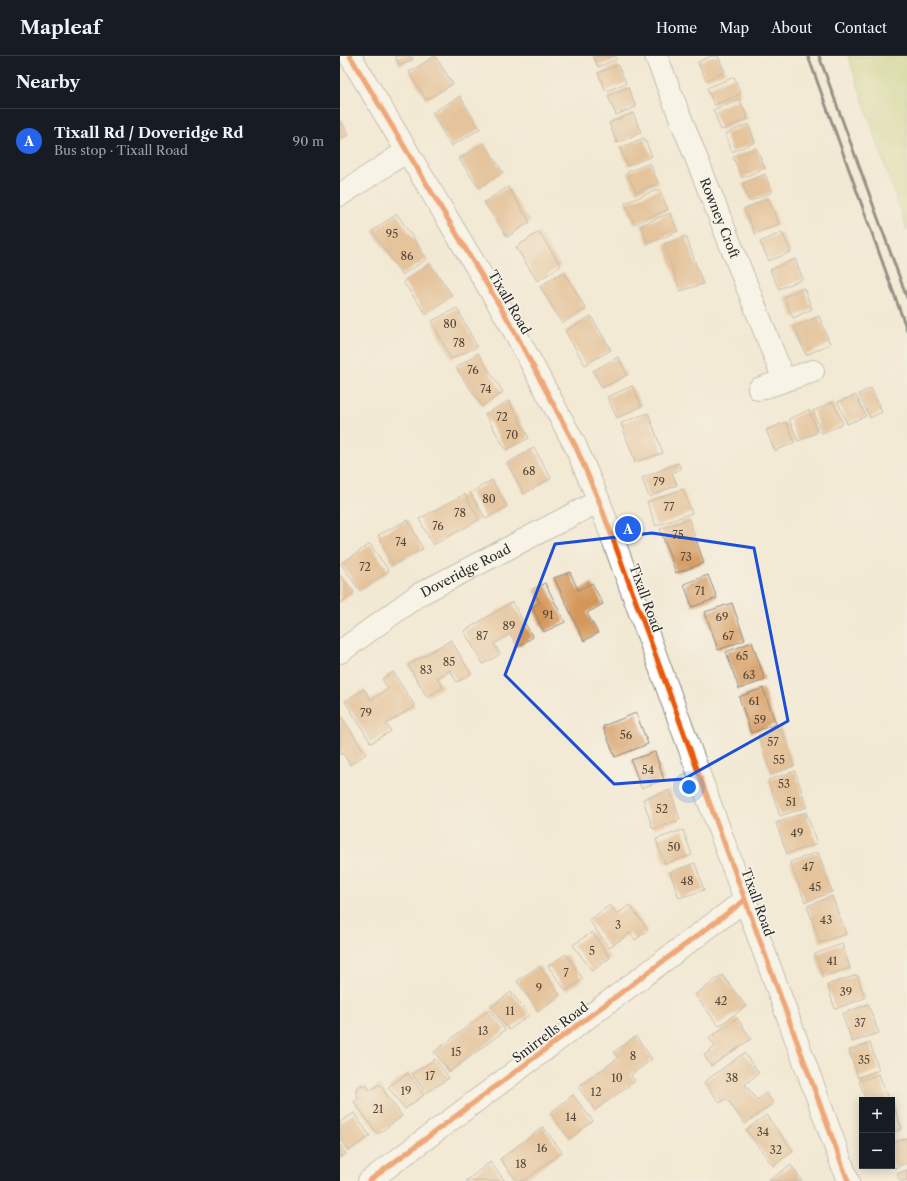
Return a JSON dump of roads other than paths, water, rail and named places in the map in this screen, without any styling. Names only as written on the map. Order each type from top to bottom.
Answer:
[{"type":"street","name":"Tixall Road","points":[[350,56],[510,323],[575,445],[598,501],[848,1181]]},
{"type":"street","name":"Rowney Croft","points":[[656,56],[784,380]]},
{"type":"street","points":[[340,195],[407,151]]},
{"type":"street","points":[[759,389],[813,370]]},
{"type":"street","name":"Doveridge Road","points":[[340,652],[418,595],[598,501]]},
{"type":"street","name":"Smirrells Road","points":[[369,1181],[745,900]]},
{"type":"railway","points":[[808,56],[907,330]]},
{"type":"railway","points":[[819,56],[907,298]]},
{"type":"place","name":"Tixall Rd / Doveridge Rd","points":[[628,529]]}]
